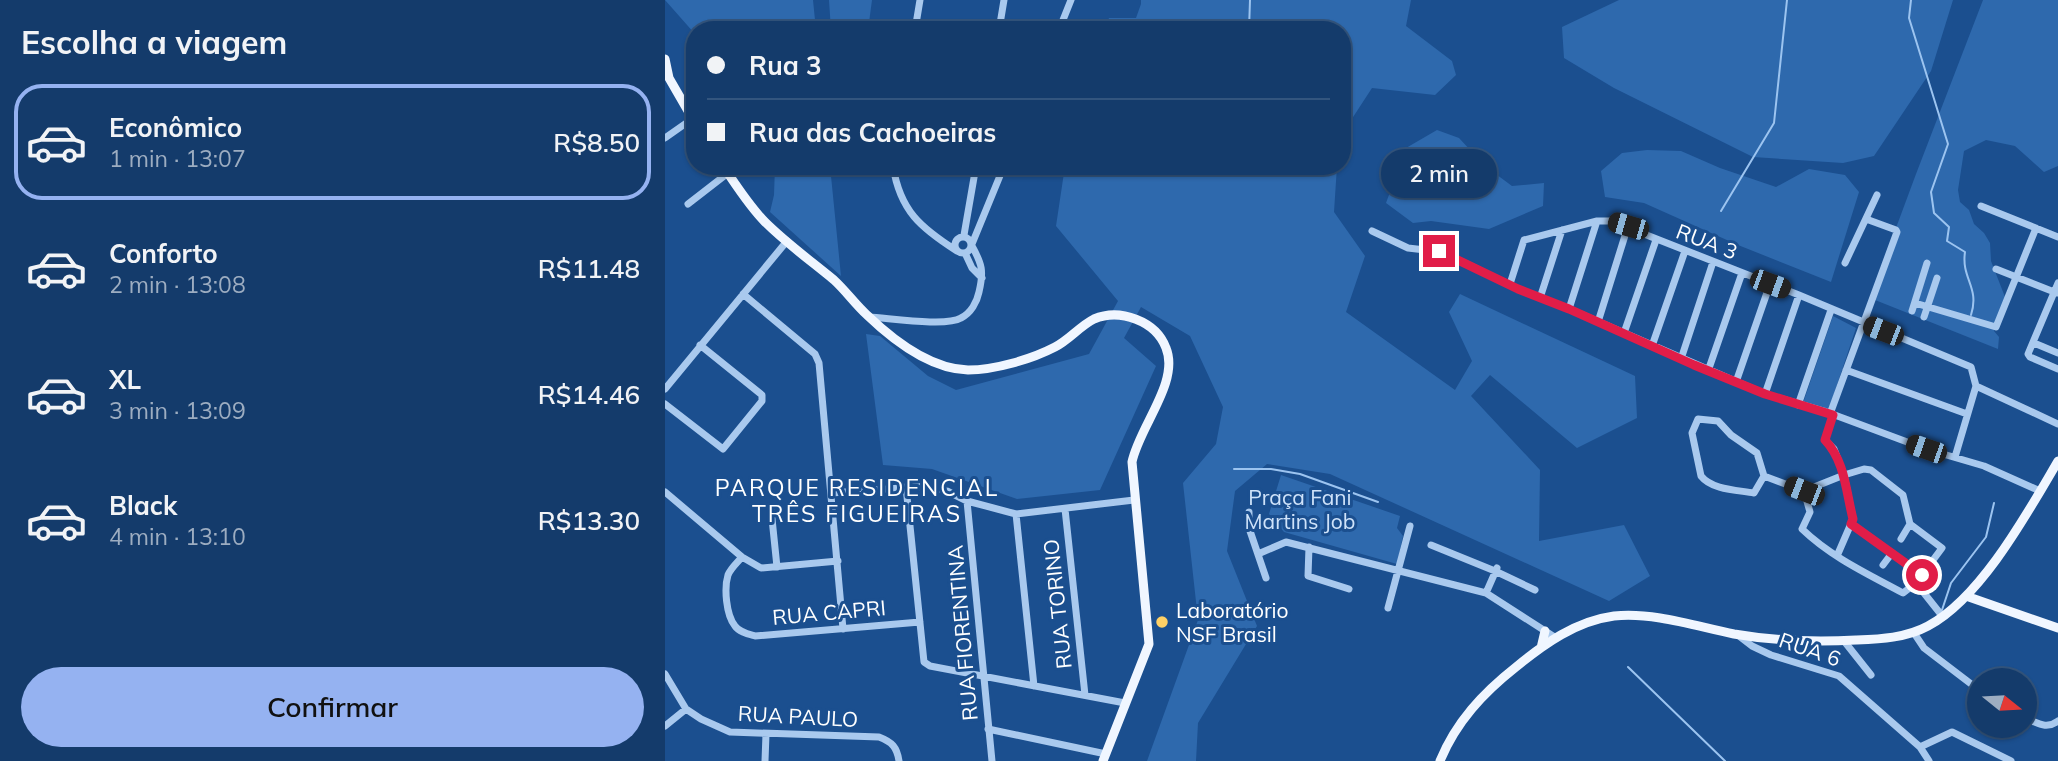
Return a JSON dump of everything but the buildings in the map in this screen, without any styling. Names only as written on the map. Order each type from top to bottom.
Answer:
[{"type":"main road","points":[[665,50],[667,75],[686,109]]},
{"type":"main road","points":[[730,175],[764,221],[837,283],[869,317],[929,360],[949,368],[970,370],[1025,360],[1057,346],[1095,319],[1126,316],[1143,322],[1166,347],[1170,367],[1162,396],[1135,445],[1132,462],[1149,644],[1105,757]]},
{"type":"main road","points":[[1440,761],[1448,741],[1482,698],[1556,638],[1585,624],[1615,616],[1660,618],[1775,639],[1844,641],[1884,639],[1914,633],[1943,617],[1966,596],[2004,547],[2058,461]]},
{"type":"main road","points":[[1966,596],[2058,628]]},
{"type":"main road","points":[[1541,649],[1545,631]]},
{"type":"street","points":[[918,21],[920,0]]},
{"type":"street","points":[[1000,21],[1004,0]]},
{"type":"street","points":[[1063,21],[1071,0]]},
{"type":"street","points":[[665,138],[686,125]]},
{"type":"street","points":[[688,204],[720,175]]},
{"type":"street","points":[[894,175],[895,185],[917,223],[961,252],[982,278]]},
{"type":"street","points":[[961,252],[961,238],[974,175]]},
{"type":"street","points":[[961,252],[969,251],[1000,175]]},
{"type":"street","points":[[1845,263],[1877,195]]},
{"type":"street","points":[[1981,206],[2058,237]]},
{"type":"street","points":[[968,208],[972,215],[981,221]]},
{"type":"street","points":[[1837,556],[1853,519],[1844,475],[1834,449],[1825,440],[1846,370],[1897,232],[1866,219]]},
{"type":"street","points":[[961,238],[981,221]]},
{"type":"street","points":[[1569,309],[1597,221]]},
{"type":"street","name":"RUA 3","points":[[1510,285],[1524,240],[1597,221],[1611,221],[1971,367],[1976,386],[2058,425]]},
{"type":"street","points":[[1598,322],[1628,226]]},
{"type":"street","points":[[1927,263],[1913,307],[1927,307],[1996,327],[2036,228]]},
{"type":"street","points":[[1540,298],[1562,230]]},
{"type":"street","points":[[1372,231],[1408,248],[1442,252],[1510,285],[1765,394],[2011,476],[2040,491]]},
{"type":"street","points":[[869,317],[935,322],[961,318],[976,303],[982,265],[968,237],[938,239]]},
{"type":"street","points":[[1624,333],[1655,240]]},
{"type":"street","points":[[665,388],[787,241]]},
{"type":"street","points":[[1652,346],[1685,251]]},
{"type":"street","points":[[1681,359],[1713,262]]},
{"type":"street","points":[[1996,269],[2056,293]]},
{"type":"street","points":[[1708,370],[1742,273]]},
{"type":"street","points":[[1924,317],[1937,278]]},
{"type":"street","points":[[2058,283],[2029,356],[2058,369]]},
{"type":"street","points":[[1736,382],[1770,284]]},
{"type":"street","points":[[743,294],[818,358],[843,629]]},
{"type":"street","points":[[1765,394],[1799,295]]},
{"type":"street","points":[[1798,405],[1831,310]]},
{"type":"street","points":[[2034,343],[2058,353]]},
{"type":"street","points":[[665,404],[723,449],[762,399],[762,395],[700,345]]},
{"type":"street","points":[[1846,370],[1967,414]]},
{"type":"street","points":[[1955,457],[1976,386]]},
{"type":"street","points":[[1711,418],[1718,421],[1731,435],[1755,450],[1759,455],[1764,476],[1753,493],[1705,481],[1701,476],[1692,435],[1698,419],[1711,418]]},
{"type":"street","points":[[1764,476],[1804,491],[1844,475],[1864,469],[1871,470],[1903,495],[1910,524],[1942,547],[1916,583],[1903,593],[1817,544],[1803,529],[1809,512],[1804,491]]},
{"type":"street","points":[[831,493],[929,486],[967,501],[1016,514],[1134,500]]},
{"type":"street","points":[[906,487],[926,664],[1125,703]]},
{"type":"street","points":[[665,492],[742,557],[761,568],[838,561]]},
{"type":"street","name":"RUA FIORENTINA","points":[[967,501],[992,761]]},
{"type":"street","points":[[771,509],[777,567]]},
{"type":"street","name":"RUA TORINO","points":[[1065,509],[1085,695]]},
{"type":"street","points":[[1249,512],[1249,528],[1266,578]]},
{"type":"street","points":[[1016,514],[1034,686]]},
{"type":"street","points":[[1851,524],[1922,575]]},
{"type":"street","points":[[1901,539],[1910,524]]},
{"type":"street","points":[[1388,608],[1410,526]]},
{"type":"street","points":[[1258,554],[1286,542],[1486,593],[1556,638]]},
{"type":"street","points":[[1431,545],[1496,569],[1535,590]]},
{"type":"street","points":[[1309,548],[1308,576],[1349,589]]},
{"type":"street","points":[[1883,565],[1892,552]]},
{"type":"street","name":"RUA CAPRI","points":[[742,557],[726,579],[728,604],[735,626],[755,636],[920,622]]},
{"type":"street","points":[[1486,593],[1496,569]]},
{"type":"street","points":[[1916,583],[1943,617]]},
{"type":"street","points":[[1914,633],[1924,648],[1967,681]]},
{"type":"street","name":"RUA 6","points":[[1736,634],[1771,655],[1839,676],[1920,747],[1929,761]]},
{"type":"street","points":[[1844,641],[1871,675]]},
{"type":"street","points":[[665,674],[685,709],[665,726]]},
{"type":"street","name":"RUA PAULO","points":[[685,709],[730,732],[879,737],[890,741],[897,751],[899,761]]},
{"type":"street","points":[[2037,723],[2051,726],[2058,721]]},
{"type":"street","points":[[988,729],[1105,757]]},
{"type":"street","points":[[1920,747],[1952,732],[2011,761]]},
{"type":"street","points":[[765,761],[766,734]]},
{"type":"green space","points":[[665,0],[813,0],[815,21],[686,21],[686,24]]},
{"type":"green space","points":[[829,0],[872,0],[869,21],[830,21]]},
{"type":"green space","points":[[1141,0],[1411,0],[1406,26],[1452,61],[1456,75],[1435,95],[1372,88],[1351,120],[1351,21],[1108,21],[1109,18],[1136,18]]},
{"type":"green space","points":[[1619,0],[1953,0],[1931,71],[1874,156],[1843,163],[1753,157],[1614,88],[1564,58],[1562,27]]},
{"type":"green space","points":[[1983,0],[2058,0],[2058,166],[2044,172],[2015,146],[1986,140],[1964,151],[1958,190],[1960,202],[1969,210],[1974,224],[1990,243],[1991,261],[2005,297],[1994,331],[1999,337],[1998,349],[1870,298]]},
{"type":"green space","points":[[1437,130],[1459,138],[1485,166],[1512,186],[1544,183],[1543,206],[1489,229],[1431,221],[1413,223],[1386,203],[1406,148]]},
{"type":"green space","points":[[1647,150],[1681,151],[1776,187],[1809,169],[1845,175],[1859,192],[1831,282],[1738,245],[1644,203],[1605,197],[1601,171],[1622,153]]},
{"type":"green space","points":[[775,175],[831,175],[841,276],[770,212]]},
{"type":"green space","points":[[1064,175],[1336,175],[1334,212],[1365,256],[1346,312],[1455,390],[1472,361],[1449,312],[1460,294],[1635,376],[1637,418],[1577,448],[1490,375],[1471,396],[1540,470],[1539,541],[1624,525],[1650,576],[1609,601],[1330,474],[1267,464],[1235,491],[1227,551],[1257,626],[1198,723],[1196,761],[1147,761],[1198,620],[1183,483],[1216,444],[1223,407],[1190,336],[1141,307],[1124,338],[1156,366],[1100,490],[1017,499],[932,469],[883,465],[866,334],[880,336],[928,376],[956,390],[1089,354],[1118,301],[1056,226]]},
{"type":"green space","points":[[1833,316],[1856,328],[1829,409],[1803,403]]},
{"type":"green space","name":"Praça Fani Martins Job","points":[[1281,475],[1400,516],[1397,528],[1403,536],[1397,564],[1284,532],[1269,514]]},
{"type":"waterway","points":[[1249,21],[1250,0]]},
{"type":"waterway","points":[[1721,211],[1774,123],[1787,0]]},
{"type":"waterway","points":[[1911,0],[1909,18],[1948,144],[1931,192],[1934,213],[1949,227],[1947,241],[1965,252],[1964,261],[1973,297],[1971,315]]},
{"type":"waterway","points":[[1234,469],[1271,469],[1300,474],[1378,502]]},
{"type":"waterway","points":[[1942,610],[1951,583],[1986,537],[1994,503]]},
{"type":"waterway","points":[[1628,667],[1725,761]]},
{"type":"place","name":"Laboratório NSF Brasil","points":[[1162,622]]},
{"type":"district","name":"PARQUE RESIDENCIAL TRÊS FIGUEIRAS","points":[[857,500]]},
{"type":"route","points":[[1439,251],[1518,289],[1694,365],[1765,394],[1833,415],[1825,440],[1834,449],[1844,475],[1853,519],[1851,524],[1922,575]]}]
